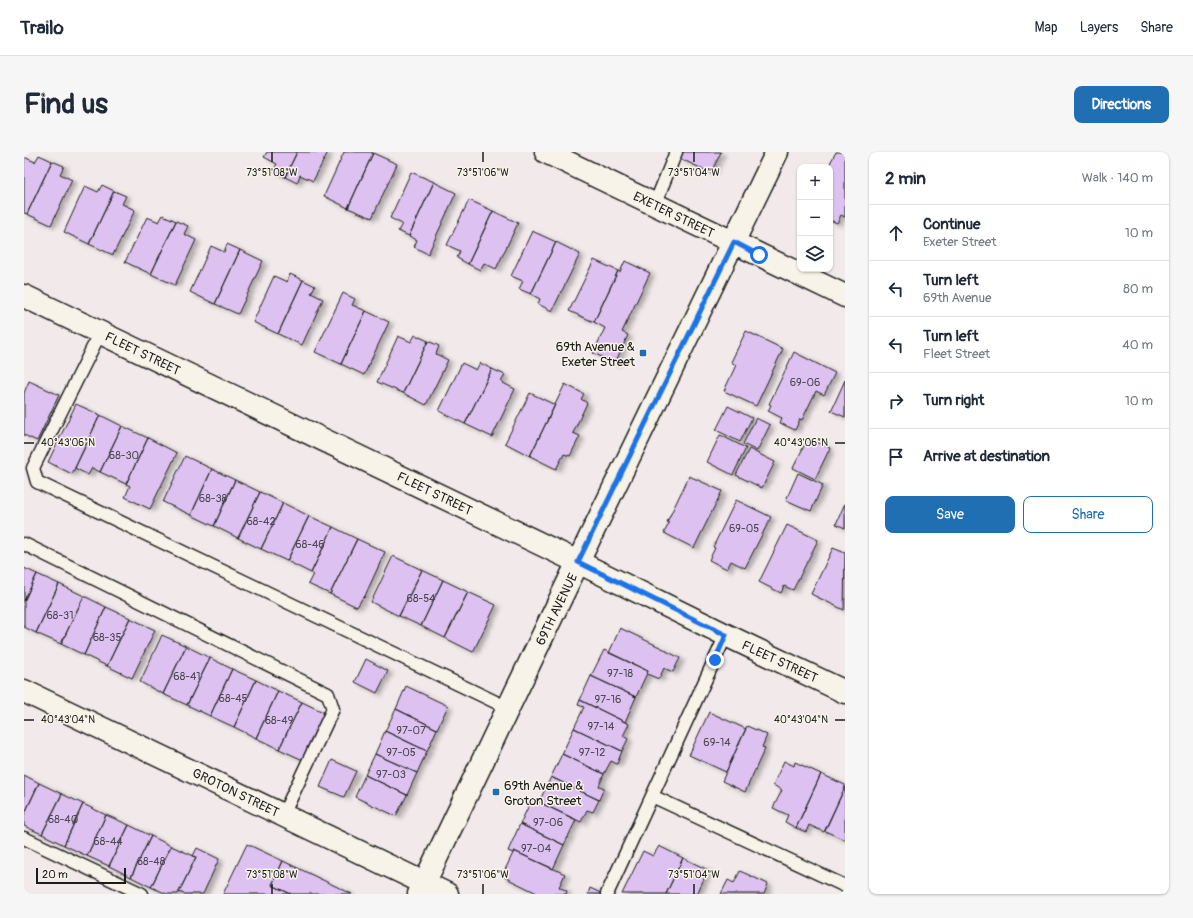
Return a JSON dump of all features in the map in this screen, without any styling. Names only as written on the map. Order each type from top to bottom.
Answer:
[{"type":"street","name":"EXETER STREET","points":[[546,152],[845,296]]},
{"type":"street","name":"69TH AVENUE","points":[[422,888],[777,152]]},
{"type":"street","name":"FLEET STREET","points":[[24,296],[845,692]]},
{"type":"street","name":"GROTON STREET","points":[[24,691],[283,816],[422,888],[447,894]]},
{"type":"lane","points":[[655,204],[676,152]]},
{"type":"lane","points":[[100,333],[33,468],[37,482],[508,708]]},
{"type":"lane","points":[[24,544],[328,694],[333,709],[283,816]]},
{"type":"lane","points":[[607,894],[726,635]]},
{"type":"lane","points":[[652,796],[845,886]]},
{"type":"lane","points":[[24,838],[142,894]]},
{"type":"building","points":[[267,152],[297,152],[285,177],[273,171],[277,164],[264,157]]},
{"type":"building","points":[[297,152],[328,152],[313,181],[300,175],[297,183],[285,177]]},
{"type":"building","points":[[344,152],[373,153],[348,208],[324,196]]},
{"type":"building","points":[[682,152],[721,152],[711,173],[679,158]]},
{"type":"building","points":[[836,152],[845,152],[845,217],[841,215],[837,223],[833,221],[833,164],[830,164]]},
{"type":"building","points":[[373,153],[397,164],[372,218],[348,208]]},
{"type":"building","points":[[39,155],[52,161],[27,214],[24,213],[24,157],[35,162]]},
{"type":"building","points":[[52,161],[64,166],[60,174],[72,180],[51,225],[27,214]]},
{"type":"building","points":[[411,172],[434,182],[409,236],[398,231],[402,224],[390,218]]},
{"type":"building","points":[[434,182],[456,193],[428,254],[414,247],[417,240],[409,236]]},
{"type":"building","points":[[102,185],[114,191],[89,244],[64,232],[85,186],[98,192]]},
{"type":"building","points":[[114,191],[126,196],[122,204],[135,210],[113,255],[89,244]]},
{"type":"building","points":[[469,200],[493,211],[468,264],[457,258],[460,251],[447,245]]},
{"type":"building","points":[[493,211],[518,223],[496,269],[484,263],[480,270],[468,264]]},
{"type":"building","points":[[163,215],[176,221],[151,274],[125,262],[147,217],[159,222]]},
{"type":"building","points":[[176,221],[188,226],[184,234],[196,240],[175,285],[151,274]]},
{"type":"building","points":[[532,231],[556,242],[531,294],[519,289],[523,281],[511,276]]},
{"type":"building","points":[[556,242],[580,254],[552,311],[538,304],[540,299],[531,294]]},
{"type":"building","points":[[227,244],[240,250],[215,304],[190,292],[211,246],[224,252]]},
{"type":"building","points":[[240,250],[263,261],[238,314],[215,304]]},
{"type":"building","points":[[594,260],[618,271],[594,322],[569,311]]},
{"type":"building","points":[[625,261],[650,273],[622,332],[628,335],[615,363],[593,353],[605,328],[594,322],[618,271],[620,272]]},
{"type":"building","points":[[290,274],[303,280],[278,334],[253,322],[274,276],[287,282]]},
{"type":"building","points":[[303,280],[315,286],[311,293],[323,299],[302,345],[278,334]]},
{"type":"building","points":[[343,293],[355,299],[352,305],[366,311],[341,364],[315,352]]},
{"type":"building","points":[[366,311],[389,322],[364,375],[341,364]]},
{"type":"building","points":[[746,331],[783,349],[756,406],[724,391],[736,365],[731,362]]},
{"type":"building","points":[[415,335],[428,341],[403,393],[377,382],[398,336],[411,342]]},
{"type":"building","points":[[428,341],[439,346],[436,354],[448,360],[426,405],[403,393]]},
{"type":"building","points":[[794,352],[835,373],[824,395],[816,391],[802,420],[800,419],[795,430],[780,423],[782,418],[768,411],[771,405],[769,404]]},
{"type":"building","points":[[462,363],[476,370],[480,363],[492,369],[465,424],[439,411]]},
{"type":"building","points":[[492,369],[505,375],[501,382],[515,389],[492,437],[465,424]]},
{"type":"building","points":[[845,380],[845,417],[831,411]]},
{"type":"building","points":[[29,381],[59,395],[37,441],[24,435],[24,393]]},
{"type":"building","points":[[565,384],[584,394],[581,399],[587,403],[573,433],[580,436],[570,456],[564,454],[556,469],[530,456]]},
{"type":"building","points":[[530,393],[555,405],[530,456],[505,443]]},
{"type":"building","points":[[76,404],[100,415],[72,474],[48,462]]},
{"type":"building","points":[[728,406],[752,418],[740,442],[716,430]]},
{"type":"building","points":[[100,415],[122,426],[100,472],[92,468],[88,475],[75,468]]},
{"type":"building","points":[[756,418],[770,425],[757,451],[743,444]]},
{"type":"building","points":[[122,426],[148,438],[126,484],[100,472]]},
{"type":"building","points":[[720,435],[746,448],[733,475],[707,462]]},
{"type":"building","points":[[148,438],[177,453],[150,509],[125,497],[130,486],[126,484]]},
{"type":"building","points":[[808,438],[830,448],[815,479],[793,468]]},
{"type":"building","points":[[749,449],[775,462],[762,488],[736,475]]},
{"type":"building","points":[[185,456],[212,469],[191,515],[163,502]]},
{"type":"building","points":[[212,469],[235,480],[214,526],[191,515]]},
{"type":"building","points":[[798,473],[823,485],[811,511],[786,500]]},
{"type":"building","points":[[689,476],[722,491],[694,548],[664,533],[669,523],[667,522]]},
{"type":"building","points":[[235,480],[260,492],[238,538],[214,526]]},
{"type":"building","points":[[260,492],[283,503],[261,549],[238,538]]},
{"type":"building","points":[[736,500],[771,517],[745,568],[731,561],[727,569],[709,560],[715,548],[713,547]]},
{"type":"building","points":[[283,503],[309,516],[287,561],[261,549]]},
{"type":"building","points":[[845,503],[845,528],[836,524]]},
{"type":"building","points":[[309,516],[333,527],[311,573],[287,561]]},
{"type":"building","points":[[787,525],[818,540],[793,590],[784,586],[781,593],[759,582]]},
{"type":"building","points":[[333,527],[357,539],[330,594],[308,584],[313,574],[311,573]]},
{"type":"building","points":[[357,539],[385,552],[364,598],[363,597],[357,607],[330,594]]},
{"type":"building","points":[[833,548],[845,553],[844,610],[811,594]]},
{"type":"building","points":[[393,556],[422,570],[399,616],[371,602]]},
{"type":"building","points":[[24,568],[37,574],[24,601]]},
{"type":"building","points":[[422,570],[443,580],[421,626],[399,616]]},
{"type":"building","points":[[37,574],[59,584],[36,633],[24,627],[24,601]]},
{"type":"building","points":[[443,580],[468,592],[445,638],[421,626]]},
{"type":"building","points":[[59,584],[84,596],[61,644],[36,633]]},
{"type":"building","points":[[468,592],[496,605],[473,652],[445,638]]},
{"type":"building","points":[[84,596],[106,607],[84,655],[61,644]]},
{"type":"building","points":[[106,607],[130,618],[107,666],[84,655]]},
{"type":"building","points":[[130,618],[155,630],[132,678],[107,666]]},
{"type":"building","points":[[620,628],[680,658],[673,672],[664,668],[659,679],[647,674],[648,671],[609,653]]},
{"type":"building","points":[[162,635],[186,646],[163,694],[140,682]]},
{"type":"building","points":[[186,646],[210,658],[187,705],[163,694]]},
{"type":"building","points":[[604,650],[648,671],[636,697],[591,676]]},
{"type":"building","points":[[210,658],[232,669],[210,716],[187,705]]},
{"type":"building","points":[[366,659],[388,671],[377,693],[355,682]]},
{"type":"building","points":[[232,669],[256,680],[234,727],[210,716]]},
{"type":"building","points":[[591,676],[636,697],[625,722],[580,700]]},
{"type":"building","points":[[256,680],[278,691],[256,738],[234,727]]},
{"type":"building","points":[[406,686],[448,706],[437,729],[396,709]]},
{"type":"building","points":[[278,691],[302,702],[279,749],[256,738]]},
{"type":"building","points":[[580,700],[629,724],[623,736],[628,739],[622,751],[574,728],[584,707],[578,705]]},
{"type":"building","points":[[302,702],[325,713],[303,760],[279,749]]},
{"type":"building","points":[[396,709],[437,729],[427,751],[385,731]]},
{"type":"building","points":[[709,712],[746,729],[726,772],[689,755]]},
{"type":"building","points":[[747,726],[767,735],[762,747],[765,748],[745,792],[722,781]]},
{"type":"building","points":[[574,728],[622,751],[617,764],[611,761],[604,774],[562,754]]},
{"type":"building","points":[[385,731],[427,751],[417,773],[375,754]]},
{"type":"building","points":[[375,754],[417,773],[407,795],[365,775]]},
{"type":"building","points":[[562,754],[604,774],[599,786],[604,788],[599,800],[551,777]]},
{"type":"building","points":[[332,760],[356,771],[344,797],[320,787]]},
{"type":"building","points":[[784,761],[794,766],[795,762],[821,774],[796,828],[785,822],[788,815],[773,808],[782,790],[773,785]]},
{"type":"building","points":[[821,774],[845,785],[845,787],[824,832],[809,825],[806,832],[796,828]]},
{"type":"building","points":[[24,775],[39,783],[24,815]]},
{"type":"building","points":[[365,775],[407,795],[396,816],[355,797]]},
{"type":"building","points":[[551,777],[599,800],[593,812],[587,810],[581,822],[539,802]]},
{"type":"building","points":[[39,783],[62,794],[42,834],[24,826],[24,815]]},
{"type":"building","points":[[845,787],[845,840],[825,831]]},
{"type":"building","points":[[62,794],[83,804],[64,845],[42,834]]},
{"type":"building","points":[[532,799],[576,820],[564,845],[520,824]]},
{"type":"building","points":[[83,804],[106,815],[87,856],[64,845]]},
{"type":"building","points":[[106,815],[129,825],[109,866],[87,856]]},
{"type":"building","points":[[520,824],[564,845],[553,869],[514,851],[513,853],[508,851]]},
{"type":"building","points":[[129,825],[151,836],[131,877],[109,866]]},
{"type":"building","points":[[151,836],[171,846],[151,887],[131,877]]},
{"type":"building","points":[[247,844],[283,861],[272,885],[291,894],[223,894]]},
{"type":"building","points":[[171,846],[196,857],[178,894],[167,894],[151,887]]},
{"type":"building","points":[[659,846],[683,858],[666,894],[622,894],[643,851],[653,856]]},
{"type":"building","points":[[197,848],[219,859],[203,894],[184,894],[179,892],[196,857],[193,856]]},
{"type":"building","points":[[514,851],[565,874],[559,887],[567,891],[566,894],[539,894],[502,876]]},
{"type":"building","points":[[683,858],[708,870],[697,894],[666,894]]},
{"type":"building","points":[[283,861],[352,894],[291,894],[272,885]]},
{"type":"building","points":[[740,871],[768,884],[764,894],[721,894],[728,880],[734,883]]},
{"type":"building","points":[[590,888],[603,894],[588,894]]},
{"type":"place","name":"69th Avenue & Exeter Street","points":[[643,353]]},
{"type":"place","name":"69th Avenue & Groton Street","points":[[496,792]]},
{"type":"route","points":[[715,660],[726,635],[578,562],[734,242],[759,255]]}]
